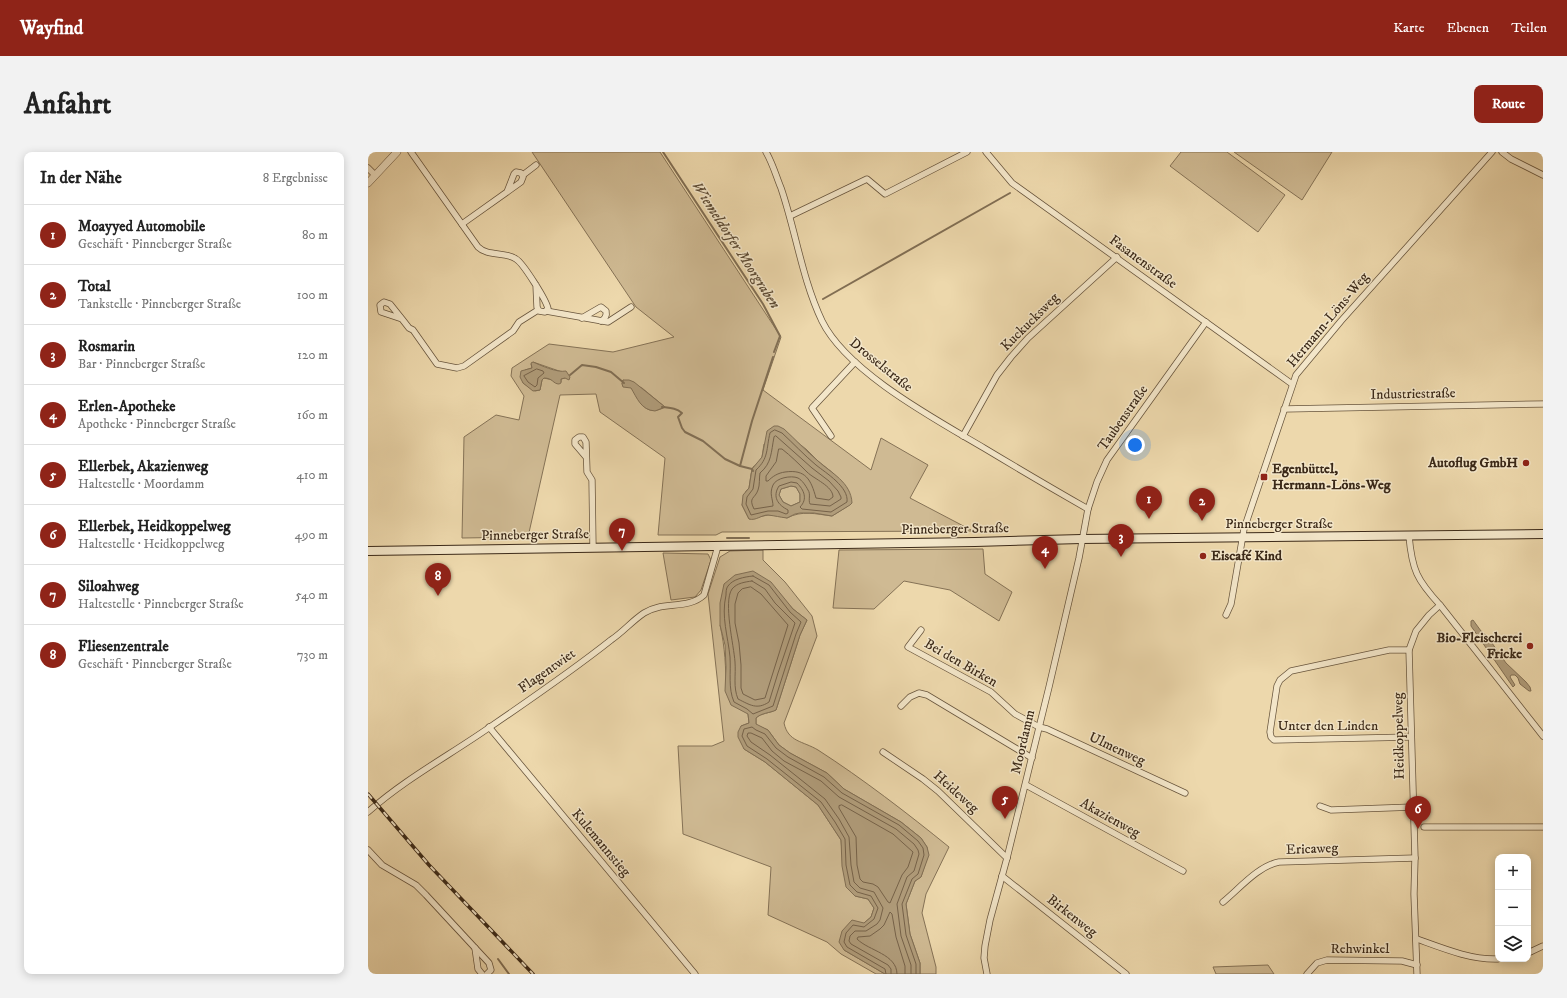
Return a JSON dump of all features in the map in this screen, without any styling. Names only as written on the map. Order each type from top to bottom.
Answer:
[{"type":"main road","name":"Pinneberger Straße","points":[[368,551],[975,542],[1081,539],[1543,534]]},
{"type":"street","points":[[368,183],[397,152]]},
{"type":"street","points":[[412,152],[481,250],[517,259],[536,285],[547,304],[548,309],[546,311]]},
{"type":"street","name":"Drosselstraße","points":[[766,152],[772,162],[790,216],[808,287],[828,332],[838,346],[855,362],[898,396],[1088,510]]},
{"type":"street","points":[[790,216],[866,179],[885,194],[967,152]]},
{"type":"street","name":"Fasanenstraße","points":[[986,152],[1012,183],[1292,384]]},
{"type":"street","name":"Hermann-Löns-Weg","points":[[1226,615],[1231,604],[1242,537],[1296,375],[1492,152]]},
{"type":"street","points":[[1502,152],[1511,159],[1543,175]]},
{"type":"street","points":[[462,224],[521,182],[523,180],[523,175],[536,165]]},
{"type":"street","points":[[368,168],[375,176]]},
{"type":"street","points":[[507,192],[514,174],[519,172],[523,175]]},
{"type":"street","name":"Kuckucksweg","points":[[963,436],[997,376],[1011,357],[1028,338],[1117,258]]},
{"type":"street","points":[[536,285],[538,310]]},
{"type":"street","points":[[582,318],[601,307],[606,312],[605,318],[601,322]]},
{"type":"street","points":[[402,319],[416,334],[437,364],[457,368],[464,366],[514,331],[519,322],[538,310],[541,312],[546,311],[601,322],[610,322],[631,307]]},
{"type":"street","name":"Taubenstraße","points":[[1081,539],[1097,482],[1107,460],[1206,322]]},
{"type":"street","points":[[831,436],[812,408],[855,362]]},
{"type":"street","name":"Industriestraße","points":[[1284,409],[1543,404]]},
{"type":"street","points":[[586,457],[587,472],[592,480],[593,547]]},
{"type":"street","points":[[1409,536],[1411,554],[1416,575],[1427,591],[1440,605],[1543,736]]},
{"type":"street","name":"Moordamm","points":[[987,974],[984,958],[990,920],[1026,785],[1076,572],[1081,539]]},
{"type":"street","name":"Flagentwiet","points":[[368,812],[408,781],[489,727],[612,640],[648,611],[653,608],[684,604],[699,599],[704,595],[716,546]]},
{"type":"street","name":"Heidkoppelweg","points":[[1417,974],[1409,650],[1416,631],[1429,614],[1440,605]]},
{"type":"street","name":"Bei den Birken","points":[[921,630],[908,647],[991,692],[1015,714],[1039,727]]},
{"type":"street","name":"Unter den Linden","points":[[1409,650],[1389,650],[1291,671],[1280,680],[1277,686],[1270,732],[1271,737],[1274,740],[1411,737]]},
{"type":"street","points":[[900,706],[919,693],[927,695],[1032,758]]},
{"type":"street","name":"Kulemannstieg","points":[[489,727],[695,974]]},
{"type":"street","name":"Ulmenweg","points":[[1039,727],[1047,729],[1185,793]]},
{"type":"street","name":"Heideweg","points":[[883,752],[938,791],[1007,858]]},
{"type":"street","name":"Akazienweg","points":[[1026,785],[1183,871]]},
{"type":"street","points":[[1320,806],[1331,810],[1413,807]]},
{"type":"street","points":[[1424,827],[1543,827]]},
{"type":"street","points":[[368,850],[388,870],[416,885],[491,966],[491,970],[487,974]]},
{"type":"street","name":"Ericaweg","points":[[1223,902],[1262,868],[1270,864],[1279,862],[1415,858]]},
{"type":"street","name":"Birkenweg","points":[[1002,876],[1126,974]]},
{"type":"street","points":[[1417,939],[1479,958],[1495,959]]},
{"type":"street","points":[[1531,952],[1543,946]]},
{"type":"street","points":[[475,947],[478,969],[482,974]]},
{"type":"street","name":"Rehwinkel","points":[[1307,974],[1318,962],[1327,960],[1402,961],[1417,965]]},
{"type":"shaded area","points":[[532,152],[660,152],[781,337],[763,390],[871,470],[881,438],[928,465],[910,498],[973,531],[722,532],[716,535],[658,535],[665,458],[600,412],[596,394],[560,395],[528,537],[462,538],[464,437],[496,415],[519,420],[524,396],[511,376],[512,368],[549,344],[613,352],[674,337],[636,307]],"holes":[[[533,362],[562,372],[565,378],[561,379],[561,382],[544,378],[542,380],[540,390],[535,391],[523,383],[525,370],[532,368],[531,364]],[[623,380],[642,388],[665,407],[658,410],[648,409],[640,402],[631,387],[622,384]],[[789,436],[833,473],[849,492],[848,506],[832,516],[804,513],[787,518],[777,515],[768,515],[749,519],[742,505],[746,491],[749,488],[753,467],[762,457],[764,444]]]},
{"type":"shaded area","points":[[1181,152],[1227,152],[1285,195],[1258,232],[1170,166]]},
{"type":"shaded area","points":[[1234,152],[1332,152],[1302,200]]},
{"type":"shaded area","points":[[791,486],[796,487],[800,494],[800,502],[791,506],[783,502],[779,495],[781,489]]},
{"type":"shaded area","points":[[983,549],[985,574],[1012,592],[999,621],[950,590],[904,581],[874,609],[833,608],[839,550]]},
{"type":"shaded area","points":[[763,550],[763,560],[785,582],[812,616],[817,636],[784,723],[789,734],[793,738],[818,750],[852,773],[949,847],[926,894],[922,913],[936,967],[936,974],[920,974],[920,963],[910,934],[906,904],[915,881],[921,877],[928,855],[927,847],[921,838],[901,822],[844,789],[827,773],[790,753],[779,745],[768,730],[756,725],[756,718],[758,716],[776,710],[800,635],[807,620],[793,609],[782,597],[720,625],[725,658],[726,691],[748,714],[749,723],[741,726],[744,749],[765,762],[818,805],[841,840],[842,852],[855,896],[868,899],[874,908],[871,917],[864,923],[844,950],[885,974],[876,974],[841,954],[827,942],[768,915],[771,867],[683,834],[678,746],[712,746],[724,741],[708,594],[720,557],[730,551]]},
{"type":"shaded area","points":[[663,553],[708,554],[711,560],[701,590],[695,597],[671,600]]},
{"type":"shaded area","points":[[1268,965],[1274,974],[1216,974],[1213,967]]},
{"type":"water","points":[[533,362],[553,370],[566,371],[570,377],[569,380],[565,378],[561,379],[561,383],[559,384],[544,378],[542,380],[540,390],[533,391],[523,383],[520,377],[521,371],[532,368],[531,363]]},
{"type":"water","points":[[623,380],[634,382],[665,407],[655,411],[646,408],[640,403],[631,388],[623,387]]},
{"type":"water","points":[[774,426],[784,429],[840,479],[848,489],[852,503],[832,516],[814,513],[800,513],[787,518],[768,515],[749,519],[742,505],[743,495],[749,488],[752,469],[762,457],[767,431]],"holes":[[[791,486],[796,487],[800,494],[800,502],[791,506],[783,502],[779,495],[781,489]]]},
{"type":"water","points":[[753,571],[771,582],[793,609],[807,620],[800,635],[776,710],[758,716],[756,718],[756,724],[768,730],[779,745],[790,753],[827,773],[844,789],[901,822],[921,838],[927,847],[929,855],[921,877],[915,881],[906,904],[910,934],[920,963],[920,974],[885,974],[844,950],[839,942],[842,931],[852,920],[864,923],[871,917],[874,908],[868,899],[855,896],[846,887],[842,866],[841,840],[818,805],[765,762],[744,749],[738,737],[738,732],[741,726],[749,723],[748,714],[731,705],[725,691],[725,645],[720,625],[720,603],[724,584],[735,575]]},
{"type":"water","points":[[1473,620],[1481,631],[1487,636],[1506,663],[1526,682],[1531,691],[1520,684],[1515,675],[1511,675],[1510,677],[1515,685],[1513,687],[1471,626],[1471,621]]},
{"type":"waterway","name":"Wiemeldorfer Moorgraben","points":[[663,152],[763,304],[780,336],[774,352]]},
{"type":"waterway","points":[[823,299],[1010,193]]},
{"type":"waterway","name":"Wiemeldorfer Moorgraben","points":[[740,466],[752,421],[773,357]]},
{"type":"waterway","points":[[570,375],[582,365],[596,367],[611,372],[624,383]]},
{"type":"waterway","points":[[662,407],[675,409],[682,413],[678,417],[685,432],[703,441],[725,459],[740,466],[752,469],[753,471]]},
{"type":"waterway","points":[[727,538],[749,538]]},
{"type":"waterway","points":[[498,959],[509,974]]},
{"type":"railway","points":[[368,794],[429,865],[533,974]]},
{"type":"place","name":"Autoflug GmbH","points":[[1526,463]]},
{"type":"place","name":"Egenbüttel, Hermann-Löns-Weg","points":[[1264,477]]},
{"type":"place","name":"Moayyed Automobile","points":[[1149,519]]},
{"type":"place","name":"Total","points":[[1202,521]]},
{"type":"place","name":"Siloahweg","points":[[622,551]]},
{"type":"place","name":"Eiscafé Kind","points":[[1203,556]]},
{"type":"place","name":"Rosmarin","points":[[1121,557]]},
{"type":"place","name":"Erlen-Apotheke","points":[[1045,569]]},
{"type":"place","name":"Fliesenzentrale","points":[[438,596]]},
{"type":"place","name":"Bio-Fleischerei Fricke","points":[[1530,646]]},
{"type":"place","name":"Ellerbek, Akazienweg","points":[[1005,819]]},
{"type":"place","name":"Ellerbek, Heidkoppelweg","points":[[1418,829]]}]
